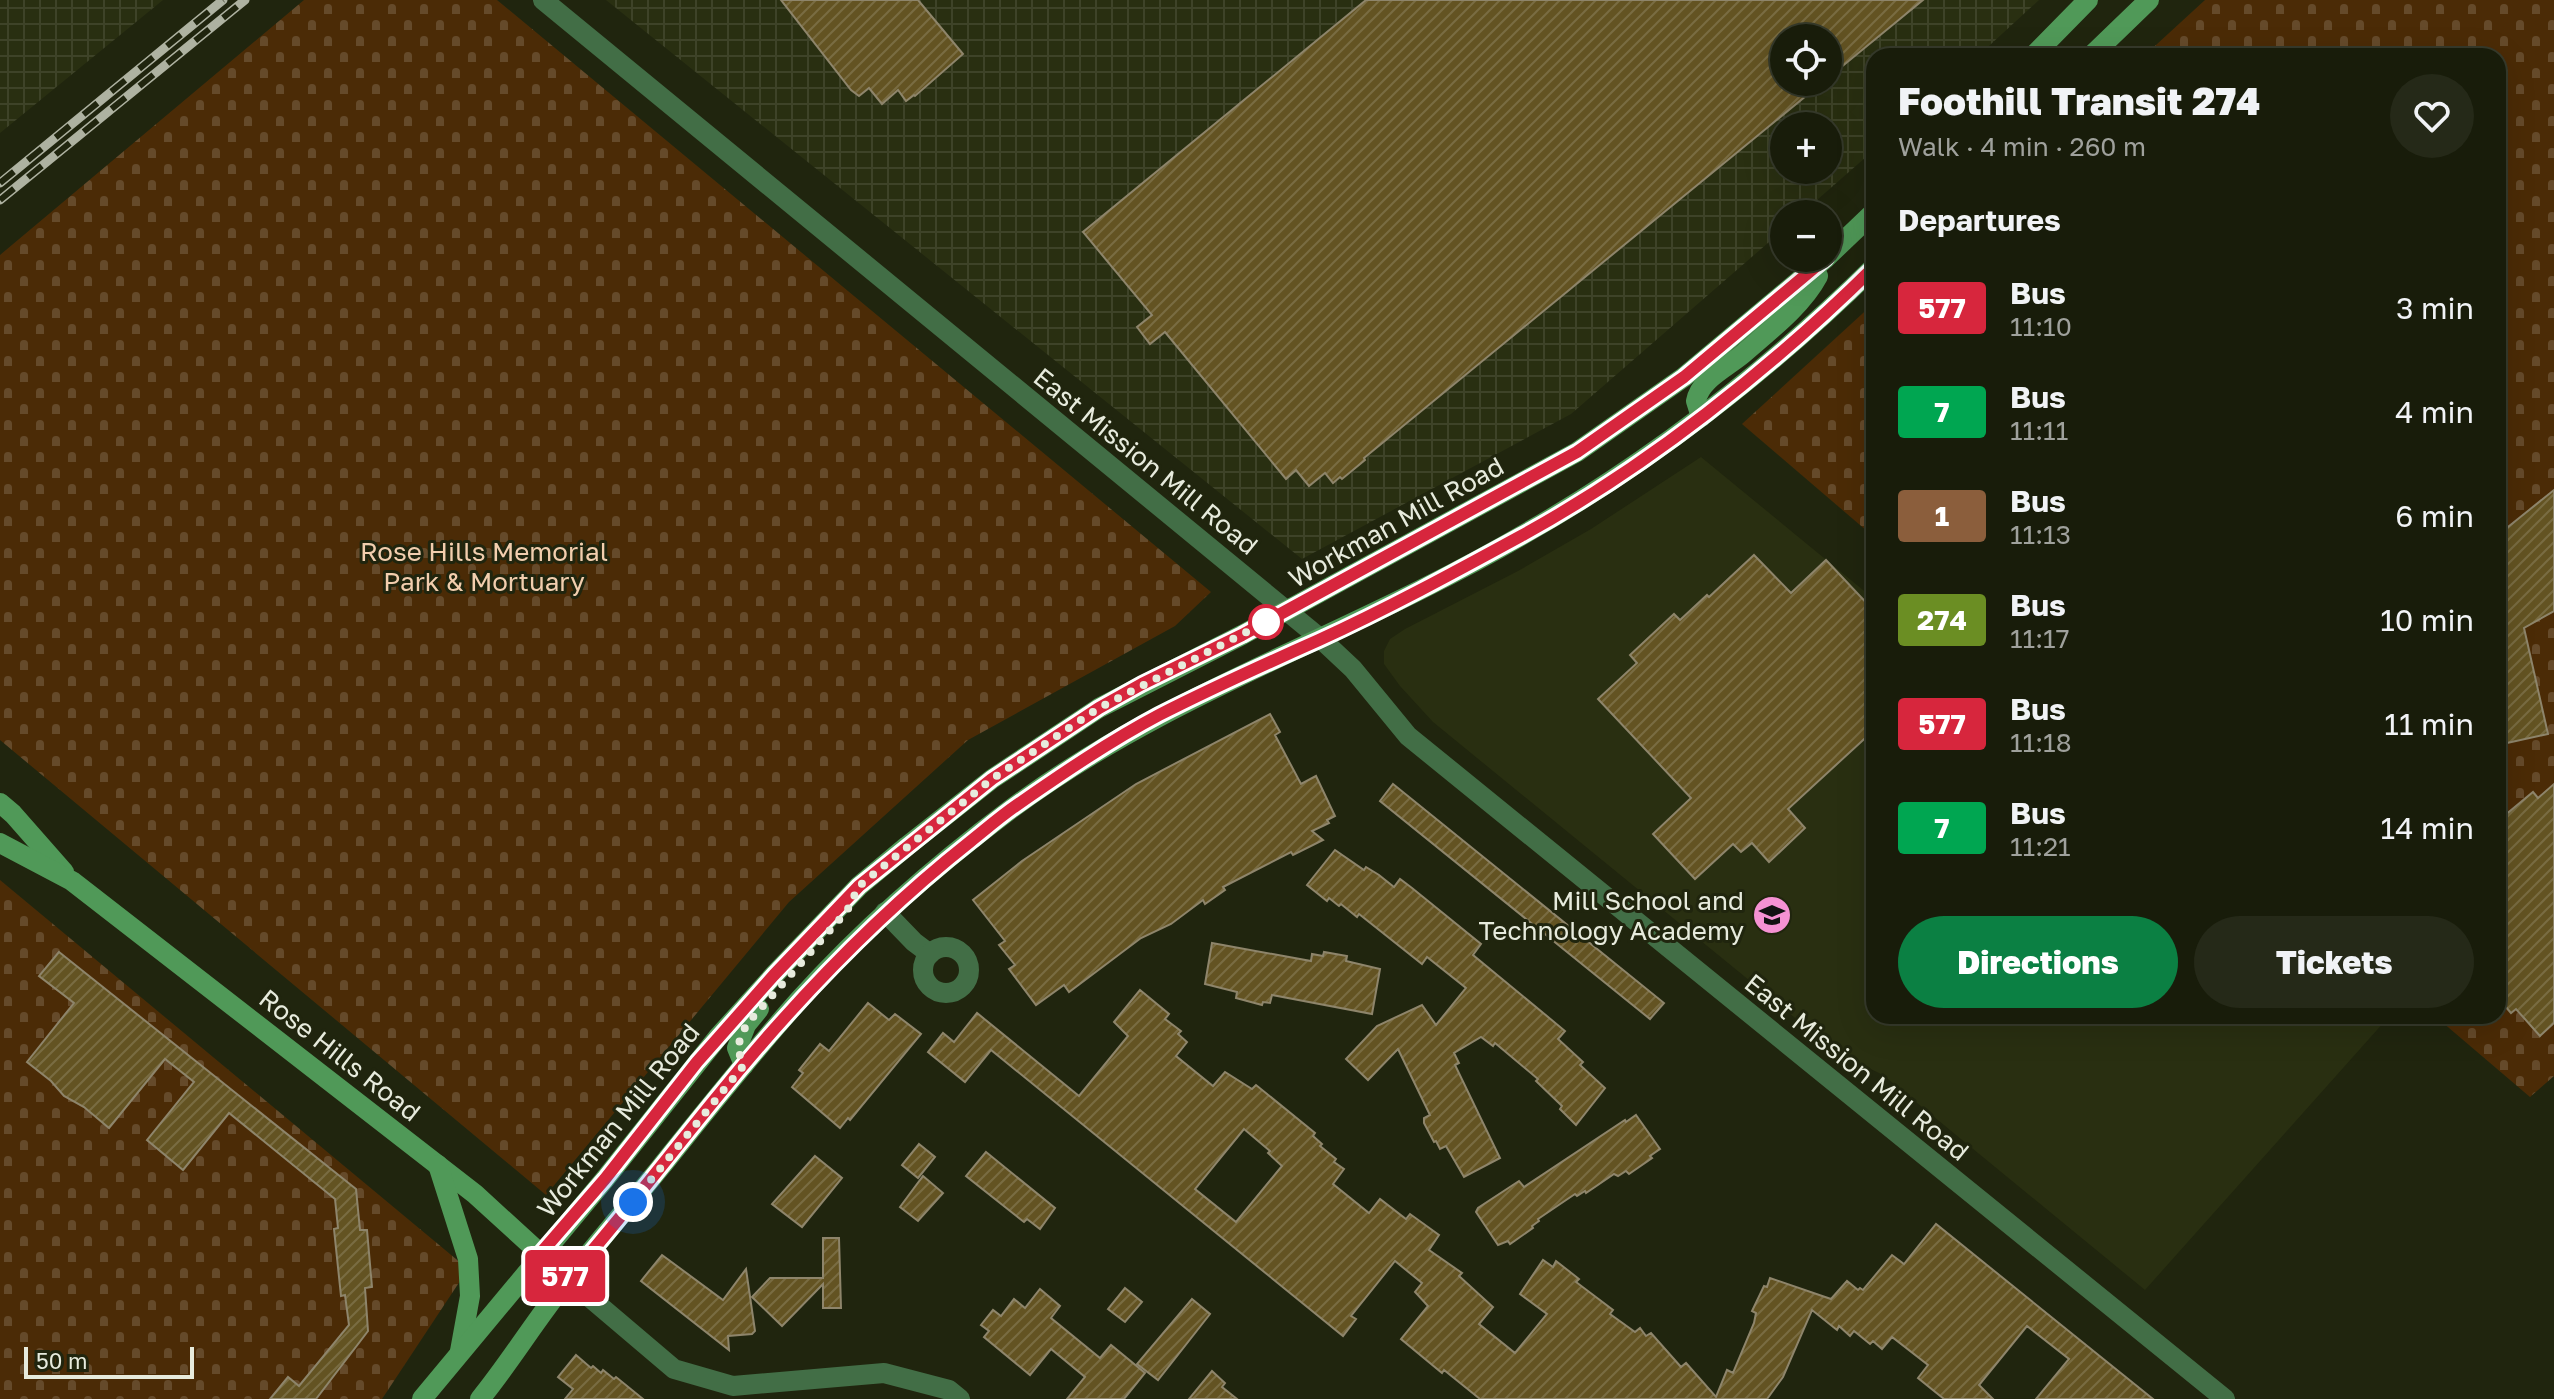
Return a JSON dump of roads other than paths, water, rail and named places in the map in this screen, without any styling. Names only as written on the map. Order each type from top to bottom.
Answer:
[{"type":"main road","points":[[2041,48],[2088,0]]},
{"type":"main road","points":[[2099,48],[2149,0]]},
{"type":"main road","name":"Workman Mill Road","points":[[1842,243],[1866,220]]},
{"type":"main road","name":"Workman Mill Road","points":[[422,1399],[605,1179],[718,1037],[859,886],[992,779],[1099,708],[1287,611],[1577,452],[1684,377],[1809,272]]},
{"type":"main road","points":[[1701,417],[1696,401],[1702,386],[1742,355],[1799,302],[1820,272]]},
{"type":"main road","points":[[480,1399],[568,1279],[801,998],[885,912],[1013,807],[1119,737],[1265,663],[1321,639],[1525,534],[1616,477],[1701,417],[1820,320],[1866,275]]},
{"type":"main road","name":"Rose Hills Road","points":[[0,803],[72,881]]},
{"type":"main road","name":"Rose Hills Road","points":[[0,843],[72,881],[475,1194],[568,1279]]},
{"type":"main road","points":[[744,1065],[737,1048],[746,1025],[847,911],[859,886]]},
{"type":"main road","points":[[438,1165],[468,1259],[470,1296],[460,1353]]},
{"type":"street","name":"East Mission Mill Road","points":[[543,0],[1321,639],[1353,669],[1408,736],[2225,1399]]},
{"type":"street","points":[[885,912],[922,948]]},
{"type":"street","points":[[568,1279],[674,1369],[733,1386],[884,1373],[949,1390],[960,1399]]},
{"type":"railway","points":[[0,183],[223,0]]},
{"type":"railway","points":[[0,200],[245,0]]},
{"type":"place","name":"Mill School and Technology Academy","points":[[1772,915]]},
{"type":"park label","name":"Rose Hills Memorial Park & Mortuary","points":[[484,566]]}]
